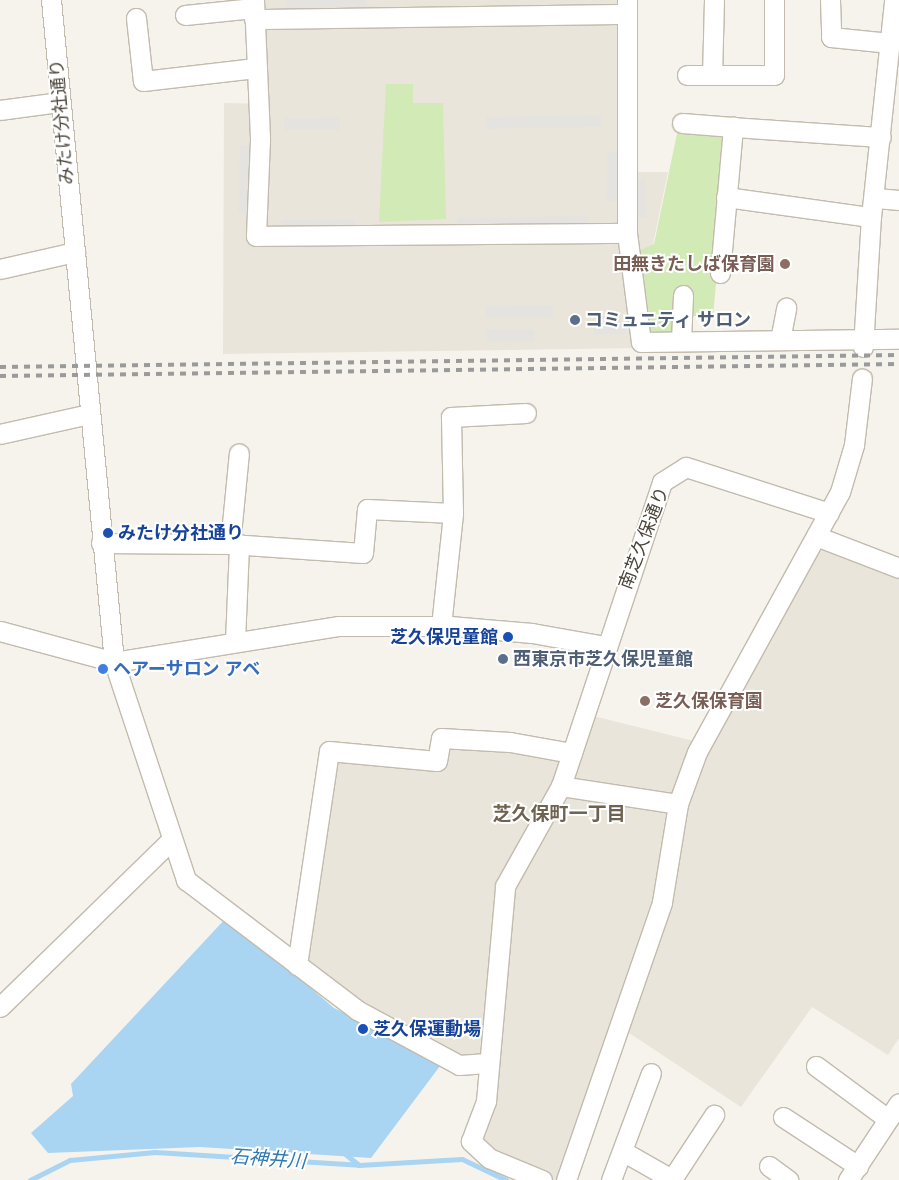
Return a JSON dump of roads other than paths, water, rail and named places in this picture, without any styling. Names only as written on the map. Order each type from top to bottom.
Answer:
[{"type":"street","name":"みたけ分社通り","points":[[51,0],[101,543],[114,662],[170,840],[186,880],[357,1010],[459,1065],[487,1063]]},
{"type":"street","points":[[712,75],[714,0]]},
{"type":"street","points":[[687,75],[774,75],[774,0]]},
{"type":"street","points":[[830,0],[831,37],[894,35]]},
{"type":"street","points":[[865,343],[871,218],[876,198],[881,137],[894,35],[894,0]]},
{"type":"street","points":[[185,15],[254,9],[627,7],[627,233],[641,342],[780,340],[865,343],[899,339]]},
{"type":"street","points":[[254,9],[255,68],[260,140],[256,236],[627,233]]},
{"type":"street","points":[[136,18],[143,81],[255,68]]},
{"type":"street","points":[[0,110],[60,102]]},
{"type":"street","points":[[682,123],[881,137]]},
{"type":"street","points":[[720,272],[733,127]]},
{"type":"street","points":[[726,197],[871,218]]},
{"type":"street","points":[[876,198],[899,200]]},
{"type":"street","points":[[0,269],[75,252]]},
{"type":"street","points":[[681,341],[683,295]]},
{"type":"street","points":[[780,340],[786,308]]},
{"type":"street","points":[[566,1180],[662,902],[678,804],[697,752],[731,683],[829,513],[854,445],[862,378]]},
{"type":"street","points":[[0,434],[89,414]]},
{"type":"street","points":[[442,626],[453,513],[451,417],[526,414]]},
{"type":"street","points":[[235,641],[235,544],[239,453]]},
{"type":"street","name":"南芝久保通り","points":[[542,1180],[474,1149],[470,1141],[486,1101],[487,1063],[505,886],[561,786],[604,646],[662,482],[686,468],[829,513]]},
{"type":"street","points":[[101,543],[235,544],[363,553],[367,508],[453,513]]},
{"type":"street","points":[[816,536],[899,568]]},
{"type":"street","points":[[0,631],[114,662],[235,641],[339,626],[442,626],[532,633],[604,646]]},
{"type":"street","points":[[297,966],[329,751],[437,762],[441,738],[510,742],[572,753]]},
{"type":"street","points":[[561,786],[678,804]]},
{"type":"street","points":[[0,1007],[170,840]]},
{"type":"street","points":[[816,1066],[888,1119]]},
{"type":"street","points":[[611,1180],[624,1152],[651,1073]]},
{"type":"street","points":[[783,1117],[853,1173],[899,1103]]},
{"type":"street","points":[[624,1152],[672,1180],[714,1115]]},
{"type":"street","points":[[769,1166],[788,1180]]},
{"type":"water","points":[[227,917],[334,1008],[443,1062],[371,1158],[200,1147],[48,1153],[31,1133],[73,1096],[71,1084]]},
{"type":"waterway","name":"石神井川","points":[[30,1180],[70,1160],[155,1152],[359,1165],[462,1159],[506,1180]]},
{"type":"waterway","points":[[344,1153],[359,1165]]},
{"type":"railway","points":[[0,367],[899,355]]},
{"type":"railway","points":[[0,376],[899,364]]},
{"type":"place","name":"田無きたしば保育園","points":[[785,264]]},
{"type":"place","name":"コミュニティ サロン","points":[[575,320]]},
{"type":"place","name":"みたけ分社通り","points":[[108,533]]},
{"type":"place","name":"芝久保児童館","points":[[508,637]]},
{"type":"place","name":"西東京市芝久保児童館","points":[[503,659]]},
{"type":"place","name":"ヘアーサロン アベ","points":[[103,669]]},
{"type":"place","name":"芝久保保育園","points":[[645,701]]},
{"type":"place","name":"芝久保運動場","points":[[363,1029]]},
{"type":"district","name":"芝久保町一丁目","points":[[559,814]]}]
